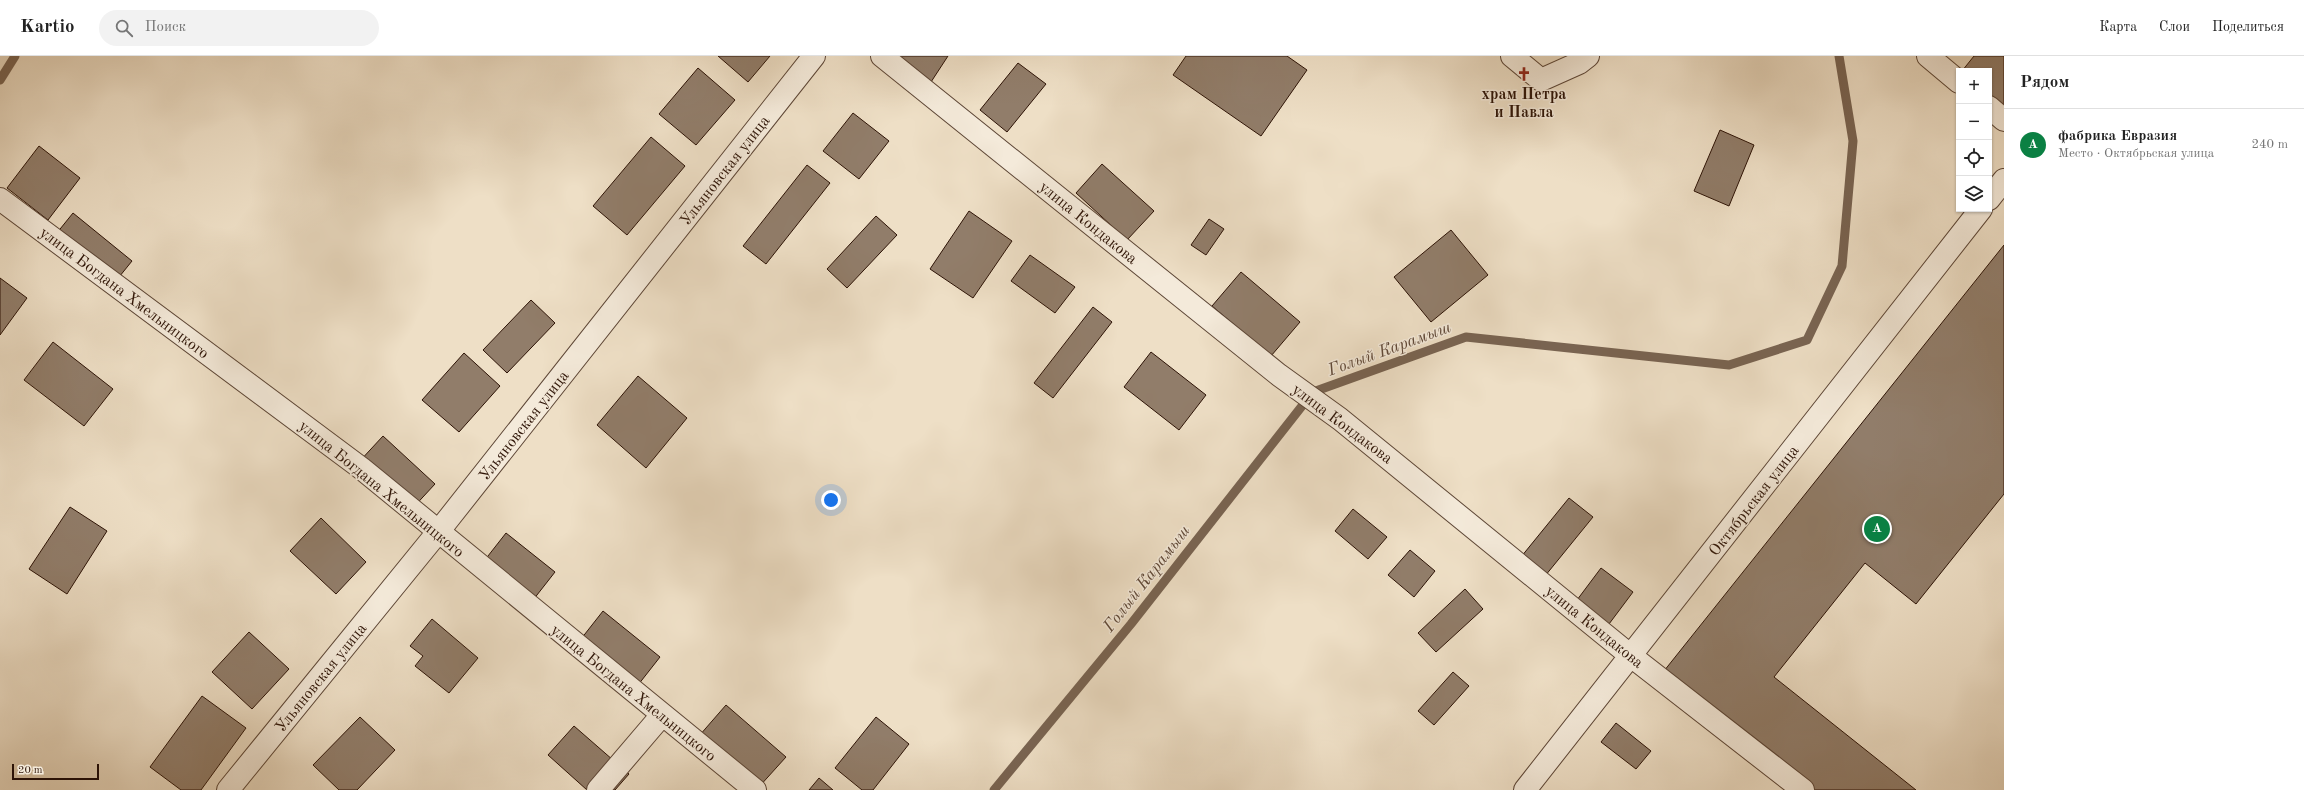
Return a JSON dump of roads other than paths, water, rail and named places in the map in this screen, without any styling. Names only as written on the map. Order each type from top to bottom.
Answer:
[{"type":"street","name":"Ульяновская улица","points":[[228,790],[438,532],[814,56]]},
{"type":"street","name":"улица Кондакова","points":[[882,56],[1279,375],[1340,419],[1631,656],[1803,790]]},
{"type":"street","points":[[1512,56],[1541,80],[1579,63],[1588,56]]},
{"type":"street","points":[[1928,56],[1956,79]]},
{"type":"street","points":[[1992,110],[2004,120]]},
{"type":"street","points":[[1992,195],[2004,180]]},
{"type":"street","name":"улица Богдана Хмельницкого","points":[[0,199],[361,468],[755,790]]},
{"type":"street","name":"Октябрьская улица","points":[[1524,790],[1631,656],[1979,212]]},
{"type":"street","points":[[598,790],[662,715]]},
{"type":"waterway","name":"Голый Карамыш","points":[[0,80],[15,56]]},
{"type":"waterway","name":"Голый Карамыш","points":[[994,790],[1131,624],[1313,392],[1466,337],[1729,365],[1807,340],[1842,266],[1853,141],[1839,56]]},
{"type":"place","name":"храм Петра и Павла","points":[[1524,74]]},
{"type":"place","name":"фабрика Евразия","points":[[1877,529]]}]
